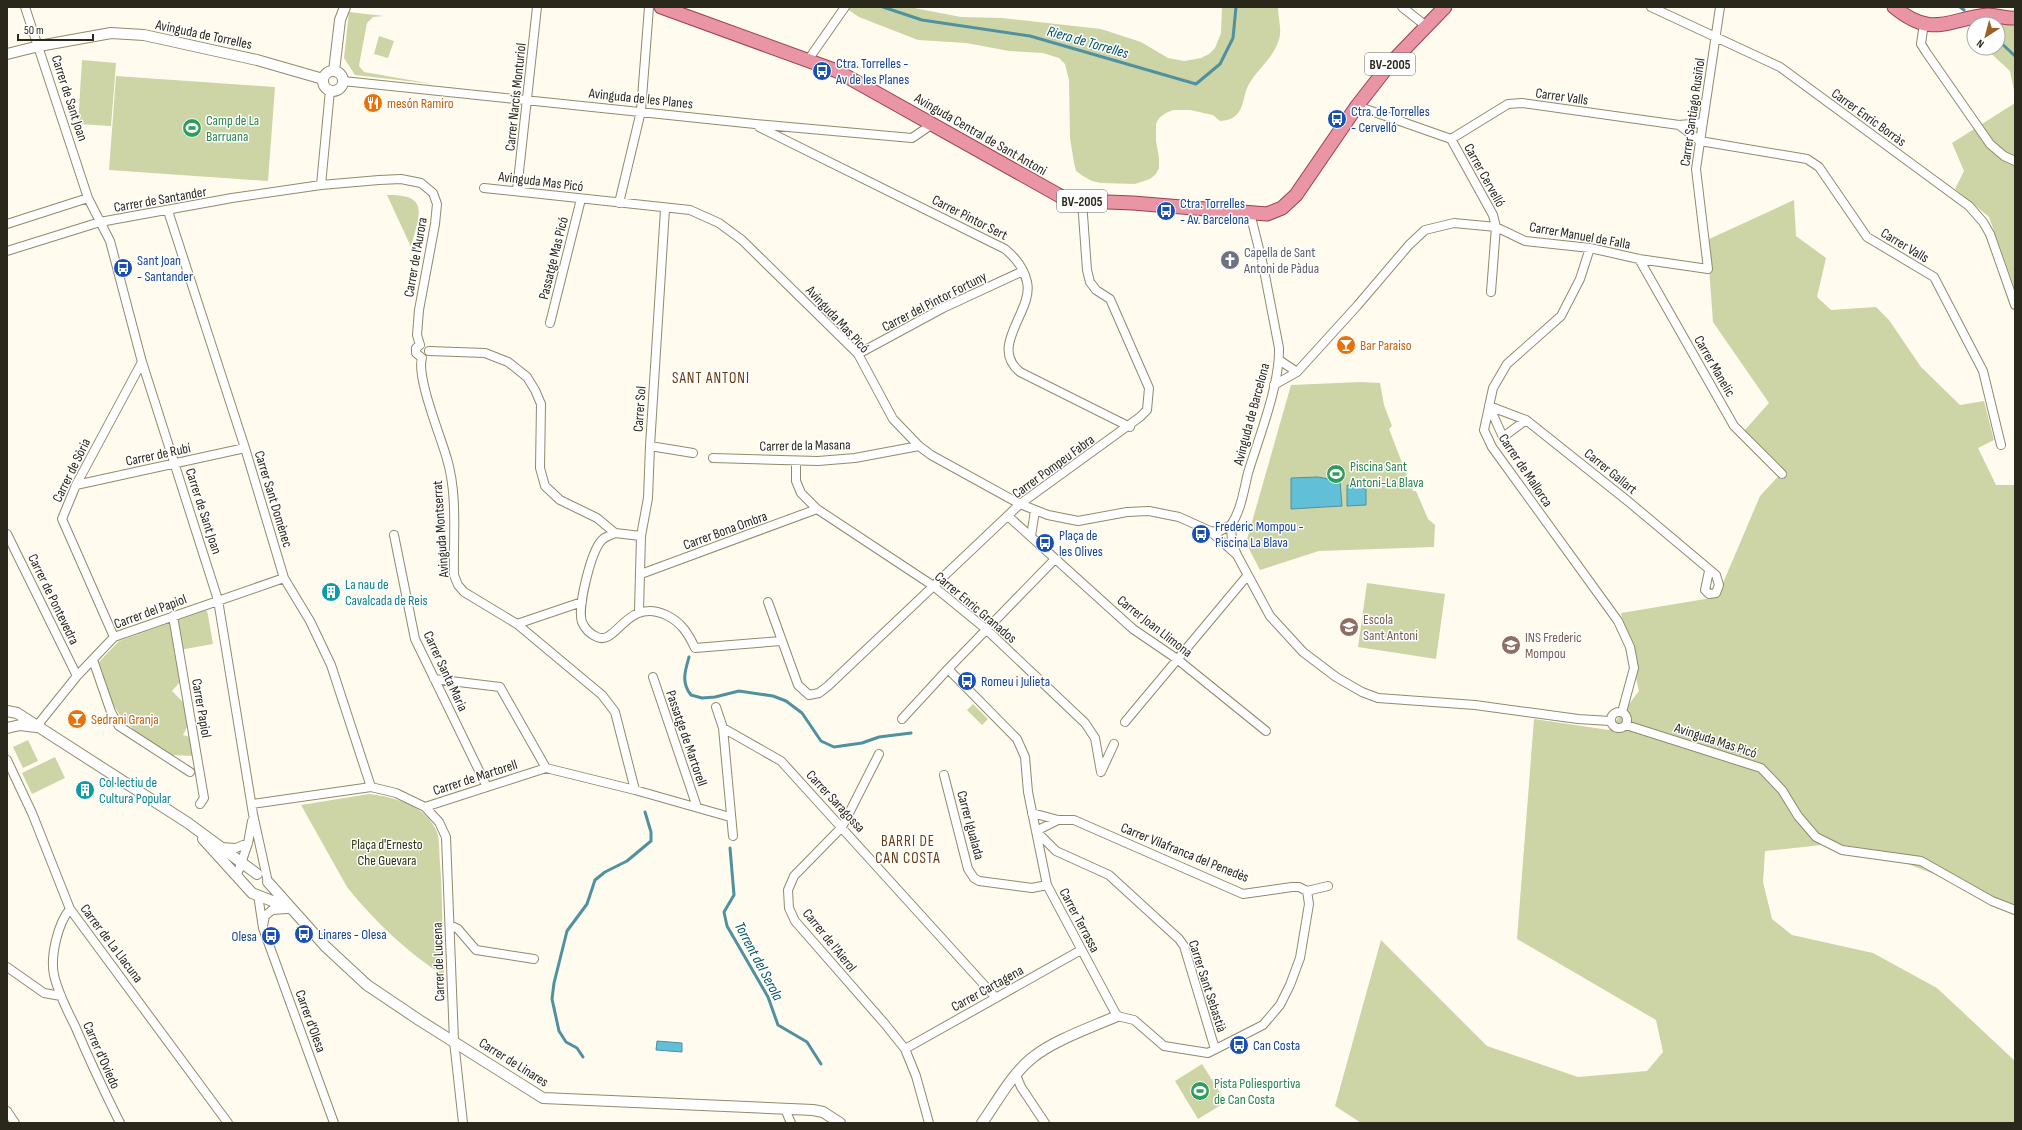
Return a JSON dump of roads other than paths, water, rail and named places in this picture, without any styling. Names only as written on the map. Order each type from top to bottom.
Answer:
[{"type":"main road","name":"Avinguda Central de Sant Antoni","points":[[661,7],[838,71],[1054,194],[1082,201],[1133,203],[1267,214],[1282,208],[1296,195],[1357,106],[1390,65],[1445,7]]},
{"type":"main road","points":[[1894,7],[1909,18],[1924,23],[1943,25],[1966,19]]},
{"type":"main road","points":[[1976,16],[1989,7]]},
{"type":"main road","points":[[1984,16],[2009,16]]},
{"type":"street","name":"Carrer de Sant Joan","points":[[25,7],[88,198],[110,241],[142,362],[218,600],[264,878]]},
{"type":"street","points":[[334,71],[340,20],[339,7]]},
{"type":"street","points":[[340,20],[346,7]]},
{"type":"street","name":"Carrer Narcís Monturiol","points":[[517,190],[537,7]]},
{"type":"street","points":[[619,203],[641,111],[649,7]]},
{"type":"street","points":[[808,60],[844,7]]},
{"type":"street","points":[[1402,7],[1426,26]]},
{"type":"street","name":"Carrer Enric Borràs","points":[[1651,7],[1780,67],[1969,206],[1983,222],[1990,234],[2015,305]]},
{"type":"street","name":"Carrer Santiago Rusiñol","points":[[1708,269],[1696,169],[1720,7]]},
{"type":"street","points":[[1924,23],[1921,44],[1926,52],[1990,144],[2004,156],[2015,161]]},
{"type":"street","name":"Avinguda de Torrelles","points":[[7,54],[39,46],[112,33],[144,35],[257,60],[323,79]]},
{"type":"street","points":[[334,71],[340,74],[343,81],[338,90],[330,90],[324,85],[323,79],[328,72],[334,71]]},
{"type":"street","name":"Avinguda de les Planes","points":[[343,81],[528,99],[755,124],[912,138],[932,125]]},
{"type":"street","points":[[321,185],[330,90]]},
{"type":"street","name":"Carrer Valls","points":[[1450,139],[1508,104],[1522,103],[1679,125],[1702,123]]},
{"type":"street","name":"Carrer Cervelló","points":[[1357,106],[1450,139],[1493,215],[1496,227]]},
{"type":"street","name":"Carrer Pintor Sert","points":[[755,124],[991,241],[1016,259],[1028,284],[1025,300],[1009,344],[1009,356],[1012,366],[1020,372],[1130,427]]},
{"type":"street","name":"Carrer Valls","points":[[1679,125],[1700,140],[1807,159],[1819,167],[1867,237],[1934,277],[1983,371],[2001,445]]},
{"type":"street","name":"Carrer de l'Aurora","points":[[321,185],[401,179],[421,184],[433,193],[437,204],[436,224],[419,310],[417,335],[420,345]]},
{"type":"street","name":"Carrer de Santander","points":[[7,251],[100,222],[168,211],[232,198],[321,185]]},
{"type":"street","name":"Avinguda Mas Picó","points":[[484,188],[517,190],[665,209],[690,210],[719,223],[742,240],[858,354],[893,419],[919,446],[931,455],[1035,511],[1078,521],[1127,512],[1149,511],[1180,518],[1210,531],[1237,556]]},
{"type":"street","points":[[7,224],[88,198]]},
{"type":"street","name":"Passatge Mas Picó","points":[[550,323],[581,199]]},
{"type":"street","name":"Carrer Pompeu Fabra","points":[[781,641],[798,685],[809,695],[819,693],[1020,504],[1130,427],[1147,410],[1149,388],[1110,299],[1096,290],[1090,282],[1087,270],[1082,201]]},
{"type":"street","name":"Carrer Sol","points":[[640,612],[641,536],[648,498],[665,209]]},
{"type":"street","name":"Carrer Sant Domènec","points":[[168,211],[245,448],[284,578],[310,620],[331,665],[371,787]]},
{"type":"street","name":"Avinguda de Barcelona","points":[[1231,525],[1243,492],[1274,385],[1279,360],[1279,348],[1263,265],[1250,213]]},
{"type":"street","name":"Carrer Manuel de Falla","points":[[1274,385],[1297,372],[1357,306],[1409,245],[1425,230],[1454,224],[1496,227],[1525,240],[1590,248],[1639,259],[1708,269]]},
{"type":"street","points":[[1491,292],[1496,227]]},
{"type":"street","name":"Carrer de Mallorca","points":[[1590,248],[1580,279],[1560,316],[1507,364],[1493,388],[1484,430],[1492,447],[1618,621],[1630,647],[1634,668],[1622,712]]},
{"type":"street","name":"Carrer Manelic","points":[[1639,259],[1734,426],[1782,474]]},
{"type":"street","name":"Carrer del Pintor Fortuny","points":[[858,354],[943,308],[1023,271]]},
{"type":"street","points":[[420,345],[426,346],[429,351],[427,356],[422,358],[418,357],[415,352],[420,345]]},
{"type":"street","points":[[429,351],[485,353],[508,362],[526,377],[536,390],[540,404],[540,468],[545,486],[560,500],[597,518],[615,533],[641,536]]},
{"type":"street","name":"Avinguda Montserrat","points":[[422,358],[420,366],[425,388],[448,461],[453,491],[454,575],[458,585],[464,592],[518,624],[602,695],[616,712],[635,790]]},
{"type":"street","points":[[1279,360],[1297,372]]},
{"type":"street","name":"Carrer de Sòria","points":[[114,637],[62,519],[76,485],[142,362]]},
{"type":"street","points":[[1489,406],[1503,437],[1526,420]]},
{"type":"street","name":"Carrer Gallart","points":[[1489,406],[1526,420],[1629,502],[1709,571]]},
{"type":"street","points":[[650,446],[693,453]]},
{"type":"street","name":"Carrer de la Masana","points":[[713,458],[796,461],[855,458],[919,446]]},
{"type":"street","name":"Carrer de Rubí","points":[[76,485],[245,448]]},
{"type":"street","name":"Carrer Enric Granados","points":[[796,461],[796,481],[801,493],[818,509],[932,586],[987,630],[1085,723],[1095,738],[1101,772],[1114,744]]},
{"type":"street","name":"Carrer Bona Ombra","points":[[641,574],[818,509]]},
{"type":"street","points":[[1031,536],[1035,511]]},
{"type":"street","name":"Carrer Joan Llimona","points":[[1008,516],[1133,629],[1177,659],[1266,731]]},
{"type":"street","points":[[1210,531],[1218,532],[1231,525]]},
{"type":"street","name":"Avinguda Mas Picó","points":[[1231,525],[1232,543],[1237,556],[1270,616],[1303,652],[1336,677],[1362,692],[1378,698],[1475,705],[1578,719],[1610,721],[1612,726],[1618,729],[1626,725],[1761,768],[1782,790],[1798,816],[1816,837],[1842,850],[1921,861],[1992,901],[2015,910]]},
{"type":"street","points":[[615,533],[602,540],[592,556],[582,602],[582,621],[589,632],[599,638],[608,637],[615,632],[624,620],[640,612],[656,611],[674,619],[688,633],[695,648],[781,641],[768,602]]},
{"type":"street","name":"Carrer de Pontevedra","points":[[7,534],[77,676]]},
{"type":"street","name":"Carrer Santa Maria","points":[[394,535],[415,639],[487,787]]},
{"type":"street","points":[[902,719],[948,669],[1055,559]]},
{"type":"street","points":[[1125,722],[1247,576]]},
{"type":"street","name":"Carrer del Papiol","points":[[36,727],[77,676],[114,637],[284,578]]},
{"type":"street","points":[[518,624],[582,602]]},
{"type":"street","name":"Carrer Papiol","points":[[173,616],[204,798],[200,804]]},
{"type":"street","points":[[92,660],[110,712],[119,726],[190,772]]},
{"type":"street","name":"Carrer Terrassa","points":[[948,669],[1017,740],[1025,757],[1032,813],[1047,885],[1116,1016]]},
{"type":"street","name":"Passatge de Martorell","points":[[653,677],[697,808]]},
{"type":"street","points":[[434,679],[500,687],[546,768],[635,790],[730,817]]},
{"type":"street","points":[[716,707],[723,728],[730,817],[733,836]]},
{"type":"street","points":[[7,712],[9,720],[7,727]]},
{"type":"street","name":"Carrer de Linares","points":[[7,712],[17,713],[36,727],[188,823],[221,846],[264,878],[325,946],[367,985],[419,1020],[543,1098],[813,1110],[823,1112],[840,1123]]},
{"type":"street","points":[[1610,721],[1613,714],[1622,712],[1627,718],[1626,725]]},
{"type":"street","name":"Carrer de Linares","points":[[7,727],[20,725],[36,727]]},
{"type":"street","name":"Carrer Saragossa","points":[[723,728],[781,760],[996,998]]},
{"type":"street","name":"Carrer de l'Aierol","points":[[879,754],[842,827],[794,876],[788,890],[789,908],[795,921],[905,1049],[916,1076],[929,1123]]},
{"type":"street","name":"Carrer de La Llacuna","points":[[7,760],[35,820],[70,909],[187,1065],[226,1122]]},
{"type":"street","name":"Carrer de Martorell","points":[[252,804],[371,787],[396,793],[425,807],[546,768]]},
{"type":"street","name":"Carrer Igualada","points":[[944,775],[968,869],[974,878],[979,881],[1032,888],[1047,885]]},
{"type":"street","name":"Carrer de Lucena","points":[[425,807],[439,822],[446,837],[454,1041],[463,1123]]},
{"type":"street","name":"Carrer Vilafranca del Penedès","points":[[1032,813],[1058,820],[1074,820],[1243,894],[1292,887],[1299,887],[1307,891],[1328,886]]},
{"type":"street","name":"Carrer de Sant Joan","points":[[237,875],[248,844],[253,814]]},
{"type":"street","name":"Carrer Vilafranca del Penedès","points":[[1036,830],[1058,820]]},
{"type":"street","name":"Carrer de Linares","points":[[188,823],[248,888]]},
{"type":"street","name":"Carrer Sant Sebastià","points":[[1036,830],[1056,851],[1109,875],[1179,939],[1184,946],[1215,1050]]},
{"type":"street","points":[[221,846],[236,848],[248,844]]},
{"type":"street","points":[[1040,854],[1056,851]]},
{"type":"street","points":[[264,878],[268,889],[258,895],[252,893],[248,888],[249,879],[264,878]]},
{"type":"street","points":[[982,1123],[1016,1075],[1032,1058],[1060,1042],[1116,1016],[1134,1020],[1164,1046],[1208,1053],[1263,1025],[1280,1005],[1290,985],[1300,958],[1309,904],[1307,891]]},
{"type":"street","name":"Carrer de Linares","points":[[258,895],[292,909]]},
{"type":"street","name":"Carrer d'Olesa","points":[[258,895],[263,928],[334,1123]]},
{"type":"street","name":"Carrer d'Oviedo","points":[[70,909],[64,915],[53,952],[54,975],[61,996],[102,1089],[120,1123]]},
{"type":"street","points":[[263,928],[265,916],[272,910],[292,909]]},
{"type":"street","points":[[450,925],[458,929],[476,950],[534,959]]},
{"type":"street","name":"Carrer Cartagena","points":[[905,1049],[1081,950]]},
{"type":"street","points":[[7,967],[44,993],[61,996]]},
{"type":"street","points":[[1016,1075],[1021,1087],[1045,1123]]},
{"type":"street","points":[[785,1109],[791,1123]]},
{"type":"street","points":[[7,1111],[15,1123]]},
{"type":"water","points":[[1318,477],[1340,481],[1342,506],[1291,509],[1291,478]]},
{"type":"water","points":[[1347,485],[1366,489],[1366,505],[1347,506]]},
{"type":"water","points":[[657,1041],[682,1043],[682,1052],[656,1050]]},
{"type":"waterway","name":"Riera de Torrelles","points":[[883,7],[922,20],[1030,36],[1196,84],[1220,64],[1233,38],[1236,7]]},
{"type":"waterway","name":"Riera de Torrelles","points":[[1960,7],[1964,10]]},
{"type":"waterway","name":"Riera de Torrelles","points":[[2006,48],[2015,56]]},
{"type":"waterway","points":[[689,657],[685,672],[685,681],[691,695],[702,698],[715,697],[739,691],[773,696],[786,701],[802,713],[821,741],[834,747],[862,743],[879,737],[911,733]]},
{"type":"waterway","points":[[583,1057],[577,1048],[566,1042],[559,1031],[552,999],[554,983],[567,931],[587,904],[595,880],[605,872],[627,861],[651,841],[651,832],[645,812]]},
{"type":"waterway","name":"Torrent del Serola","points":[[730,848],[734,895],[724,912],[727,926],[768,997],[778,1025],[807,1042],[821,1064]]},
{"type":"place","name":"Ctra. Torrelles - Av de les Planes","points":[[822,71]]},
{"type":"place","name":"mesón Ramiro","points":[[373,103]]},
{"type":"place","name":"Ctra. de Torrelles - Cervelló","points":[[1337,119]]},
{"type":"place","name":"Camp de La Barruana","points":[[192,128]]},
{"type":"place","name":"Ctra. Torrelles - Av. Barcelona","points":[[1166,211]]},
{"type":"place","name":"Capella de Sant Antoni de Pàdua","points":[[1230,260]]},
{"type":"place","name":"Sant Joan - Santander","points":[[123,268]]},
{"type":"place","name":"Bar Paraiso","points":[[1346,345]]},
{"type":"place","name":"Piscina Sant Antoni-La Blava","points":[[1336,474]]},
{"type":"place","name":"Frederic Mompou - Piscina La Blava","points":[[1201,534]]},
{"type":"place","name":"Plaça de les Olives","points":[[1045,543]]},
{"type":"place","name":"La nau de Cavalcada de Reis","points":[[331,592]]},
{"type":"place","name":"Escola Sant Antoni","points":[[1349,627]]},
{"type":"place","name":"INS Frederic Mompou","points":[[1511,645]]},
{"type":"place","name":"Romeu i Julieta","points":[[967,681]]},
{"type":"place","name":"Sedrani Granja","points":[[77,719]]},
{"type":"place","name":"Col·lectiu de Cultura Popular","points":[[85,790]]},
{"type":"place","name":"Linares - Olesa","points":[[304,934]]},
{"type":"place","name":"Olesa","points":[[271,936]]},
{"type":"place","name":"Can Costa","points":[[1239,1045]]},
{"type":"place","name":"Pista Poliesportiva de Can Costa","points":[[1200,1091]]},
{"type":"district","name":"SANT ANTONI","points":[[711,378]]},
{"type":"district","name":"BARRI DE CAN COSTA","points":[[908,850]]},
{"type":"park label","name":"Plaça d'Ernesto Che Guevara","points":[[387,852]]}]
